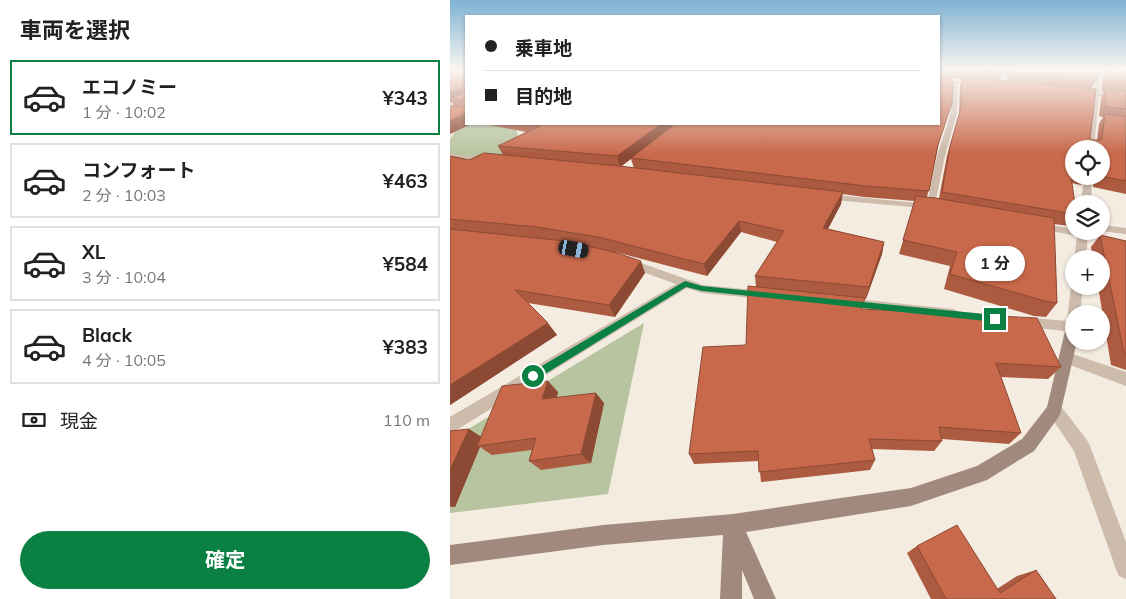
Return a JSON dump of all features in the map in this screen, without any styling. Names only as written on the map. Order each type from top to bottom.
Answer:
[{"type":"street","points":[[820,196],[935,208],[941,156],[954,113],[954,98]]},
{"type":"street","points":[[1091,140],[1095,98]]},
{"type":"street","points":[[450,107],[465,100]]},
{"type":"street","points":[[1093,120],[1101,121]]},
{"type":"street","points":[[450,161],[455,156],[496,160]]},
{"type":"street","points":[[1026,224],[1065,230]]},
{"type":"street","points":[[1110,229],[1126,232]]},
{"type":"street","points":[[612,257],[702,289],[780,297]]},
{"type":"street","points":[[450,426],[685,284]]},
{"type":"street","points":[[829,302],[965,316]]},
{"type":"street","points":[[1014,321],[1065,319]]},
{"type":"street","points":[[450,555],[603,535],[733,524],[911,497],[980,474],[1028,445],[1054,410],[1068,350]]},
{"type":"street","points":[[1066,358],[1126,379]]},
{"type":"street","points":[[1054,410],[1081,446],[1126,569]]},
{"type":"street","points":[[731,599],[733,524]]},
{"type":"street","points":[[733,524],[765,599]]},
{"type":"green space","points":[[462,122],[465,125],[522,125],[516,129],[521,144],[504,154],[487,159],[469,161],[450,160],[450,139]]},
{"type":"green space","points":[[644,323],[608,494],[450,513],[450,440]]},
{"type":"building","points":[[465,98],[465,114],[450,121],[450,106],[461,107],[462,100],[450,99]]},
{"type":"building","points":[[940,98],[952,98],[938,145],[929,191],[866,186],[631,158],[674,125],[940,125]]},
{"type":"building","points":[[962,98],[1095,98],[1090,138],[1092,140],[1065,140],[1065,185],[1072,185],[1074,195],[1065,195],[1065,212],[942,192],[950,146]]},
{"type":"building","points":[[1106,98],[1126,98],[1126,109],[1105,107]]},
{"type":"building","points":[[1105,114],[1126,117],[1126,181],[1110,178],[1110,140],[1100,140],[1102,139]]},
{"type":"building","points":[[535,125],[660,125],[617,156],[498,146],[540,126]]},
{"type":"building","points":[[484,153],[619,166],[843,192],[823,228],[884,242],[869,287],[755,276],[784,231],[739,221],[704,264],[598,237],[537,227],[450,219],[450,156],[469,160]]},
{"type":"building","points":[[916,196],[1054,218],[1057,303],[950,274],[957,252],[903,240]]},
{"type":"building","points":[[450,229],[565,241],[614,252],[641,261],[609,305],[515,290],[548,323],[450,385]]},
{"type":"building","points":[[1110,237],[1126,241],[1126,354],[1124,353],[1110,284],[1110,250],[1103,250],[1101,240],[1110,240]]},
{"type":"building","points":[[748,286],[865,298],[861,309],[1037,318],[1061,367],[996,363],[1021,433],[939,427],[942,441],[869,439],[875,460],[759,472],[758,451],[689,454],[703,347],[746,345]]},
{"type":"building","points":[[548,381],[542,399],[596,393],[581,454],[529,461],[536,438],[477,446],[502,386]]},
{"type":"building","points":[[469,429],[450,470],[450,431]]},
{"type":"building","points":[[957,525],[1000,593],[1036,570],[1056,599],[946,599],[917,546]]},
{"type":"route","points":[[533,376],[685,284],[702,289],[995,319]]}]
